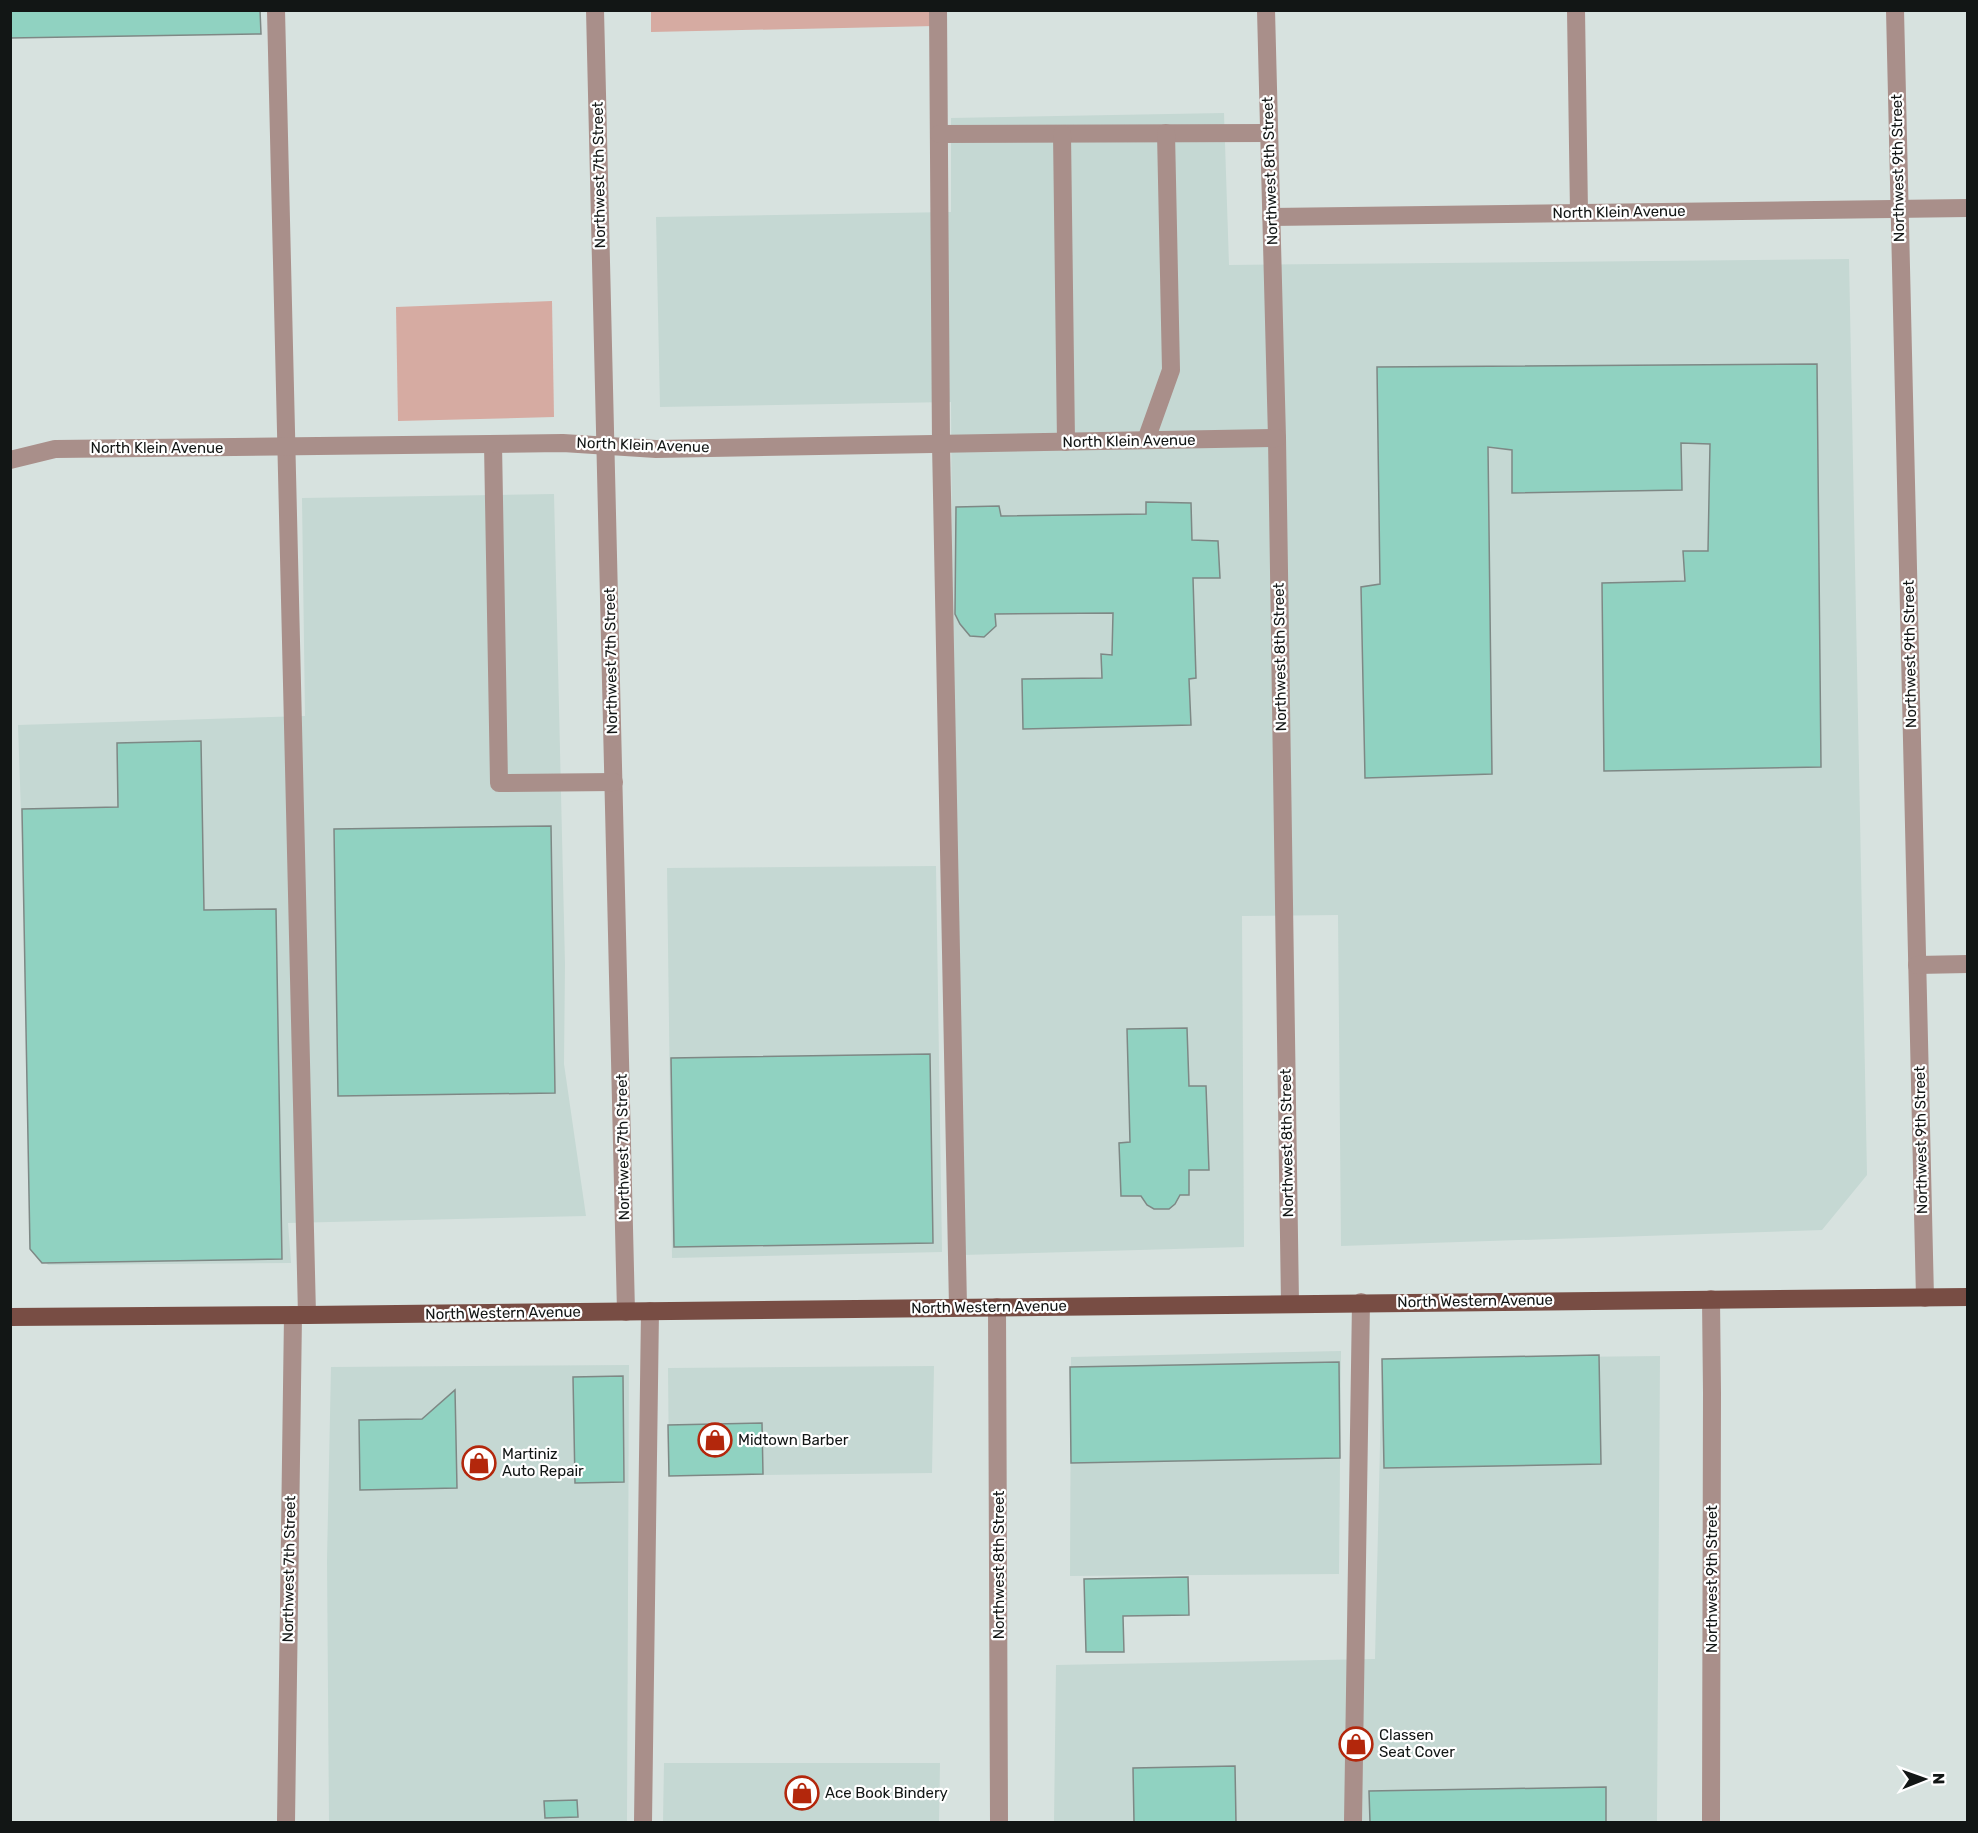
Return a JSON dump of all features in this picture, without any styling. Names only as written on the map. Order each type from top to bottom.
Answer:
[{"type":"main road","name":"North Western Avenue","points":[[10,1317],[1968,1297]]},
{"type":"street","name":"Northwest 7th Street","points":[[276,10],[286,447],[300,1315],[286,1822]]},
{"type":"street","name":"Northwest 7th Street","points":[[595,10],[626,1312]]},
{"type":"street","points":[[938,10],[941,444],[958,1307]]},
{"type":"street","name":"Northwest 8th Street","points":[[1266,10],[1277,438],[1290,1303]]},
{"type":"street","points":[[1576,10],[1580,213]]},
{"type":"street","name":"Northwest 9th Street","points":[[1895,10],[1925,1298]]},
{"type":"street","points":[[939,134],[1269,133]]},
{"type":"street","points":[[1062,134],[1066,442]]},
{"type":"street","points":[[1146,440],[1171,370],[1166,134]]},
{"type":"street","name":"North Klein Avenue","points":[[1271,217],[1968,208]]},
{"type":"street","name":"North Klein Avenue","points":[[10,460],[55,449],[563,442],[656,449],[1277,438]]},
{"type":"street","points":[[493,444],[499,783],[614,782]]},
{"type":"street","points":[[1917,965],[1968,964]]},
{"type":"street","name":"Northwest 9th Street","points":[[1711,1299],[1711,1822]]},
{"type":"street","points":[[1353,1822],[1361,1302]]},
{"type":"street","name":"Northwest 8th Street","points":[[997,1306],[999,1822]]},
{"type":"street","points":[[643,1822],[650,1311]]},
{"type":"shaded area","points":[[651,11],[934,11],[935,26],[651,32]]},
{"type":"shaded area","points":[[1224,113],[1229,265],[1849,259],[1867,1175],[1822,1230],[1341,1246],[1338,915],[1242,916],[1244,1247],[962,1255],[954,922],[951,402],[660,407],[656,217],[951,212],[951,118]]},
{"type":"shaded area","points":[[552,301],[554,417],[398,421],[396,307]]},
{"type":"shaded area","points":[[554,494],[565,964],[564,1064],[586,1216],[288,1223],[291,1263],[48,1265],[36,1252],[18,725],[305,716],[302,498]]},
{"type":"shaded area","points":[[936,866],[942,1252],[672,1258],[667,868]]},
{"type":"shaded area","points":[[1341,1351],[1339,1574],[1070,1576],[1071,1357]]},
{"type":"shaded area","points":[[1660,1356],[1657,1822],[1054,1822],[1056,1665],[1375,1659],[1382,1359]]},
{"type":"shaded area","points":[[629,1365],[627,1822],[329,1822],[327,1560],[331,1367]]},
{"type":"shaded area","points":[[934,1366],[932,1473],[669,1476],[668,1368]]},
{"type":"shaded area","name":"Ace Book Bindery","points":[[664,1763],[940,1763],[939,1822],[663,1822]]},
{"type":"building","points":[[10,10],[260,10],[261,34],[10,38]]},
{"type":"building","points":[[1817,364],[1821,767],[1604,771],[1602,583],[1685,581],[1683,551],[1708,551],[1710,444],[1681,443],[1682,490],[1512,493],[1512,450],[1488,447],[1492,774],[1365,778],[1361,587],[1380,584],[1377,367]]},
{"type":"building","points":[[1146,502],[1191,503],[1192,540],[1218,541],[1220,578],[1193,578],[1196,678],[1189,679],[1191,725],[1023,729],[1022,679],[1102,678],[1101,654],[1112,655],[1113,613],[995,614],[996,626],[984,637],[970,636],[955,614],[956,507],[999,506],[1001,516],[1146,514]]},
{"type":"building","points":[[201,741],[204,910],[276,909],[282,1259],[42,1263],[30,1249],[22,809],[118,807],[117,743]]},
{"type":"building","points":[[551,826],[555,1093],[338,1096],[334,829]]},
{"type":"building","points":[[1187,1028],[1189,1086],[1206,1086],[1209,1170],[1189,1170],[1189,1195],[1180,1195],[1169,1209],[1154,1209],[1147,1205],[1141,1196],[1121,1196],[1119,1143],[1130,1142],[1127,1029]]},
{"type":"building","points":[[930,1054],[933,1243],[674,1247],[671,1058]]},
{"type":"building","points":[[1599,1355],[1601,1464],[1384,1468],[1382,1359]]},
{"type":"building","points":[[1339,1362],[1340,1458],[1071,1463],[1070,1367]]},
{"type":"building","points":[[623,1376],[624,1482],[575,1483],[573,1377]]},
{"type":"building","points":[[455,1390],[457,1488],[360,1490],[359,1420],[422,1419]]},
{"type":"building","points":[[762,1423],[763,1474],[669,1476],[668,1425]]},
{"type":"building","points":[[1188,1577],[1189,1615],[1123,1616],[1124,1652],[1086,1652],[1084,1579]]},
{"type":"building","points":[[1235,1766],[1236,1822],[1134,1822],[1133,1768]]},
{"type":"building","points":[[1606,1787],[1606,1822],[1370,1822],[1369,1791]]},
{"type":"building","points":[[577,1800],[578,1817],[545,1818],[544,1801]]},
{"type":"place","name":"Midtown Barber","points":[[715,1440]]},
{"type":"place","name":"Martiniz Auto Repair","points":[[479,1463]]},
{"type":"place","name":"Classen Seat Cover","points":[[1356,1744]]},
{"type":"place","name":"Ace Book Bindery","points":[[802,1793]]}]
